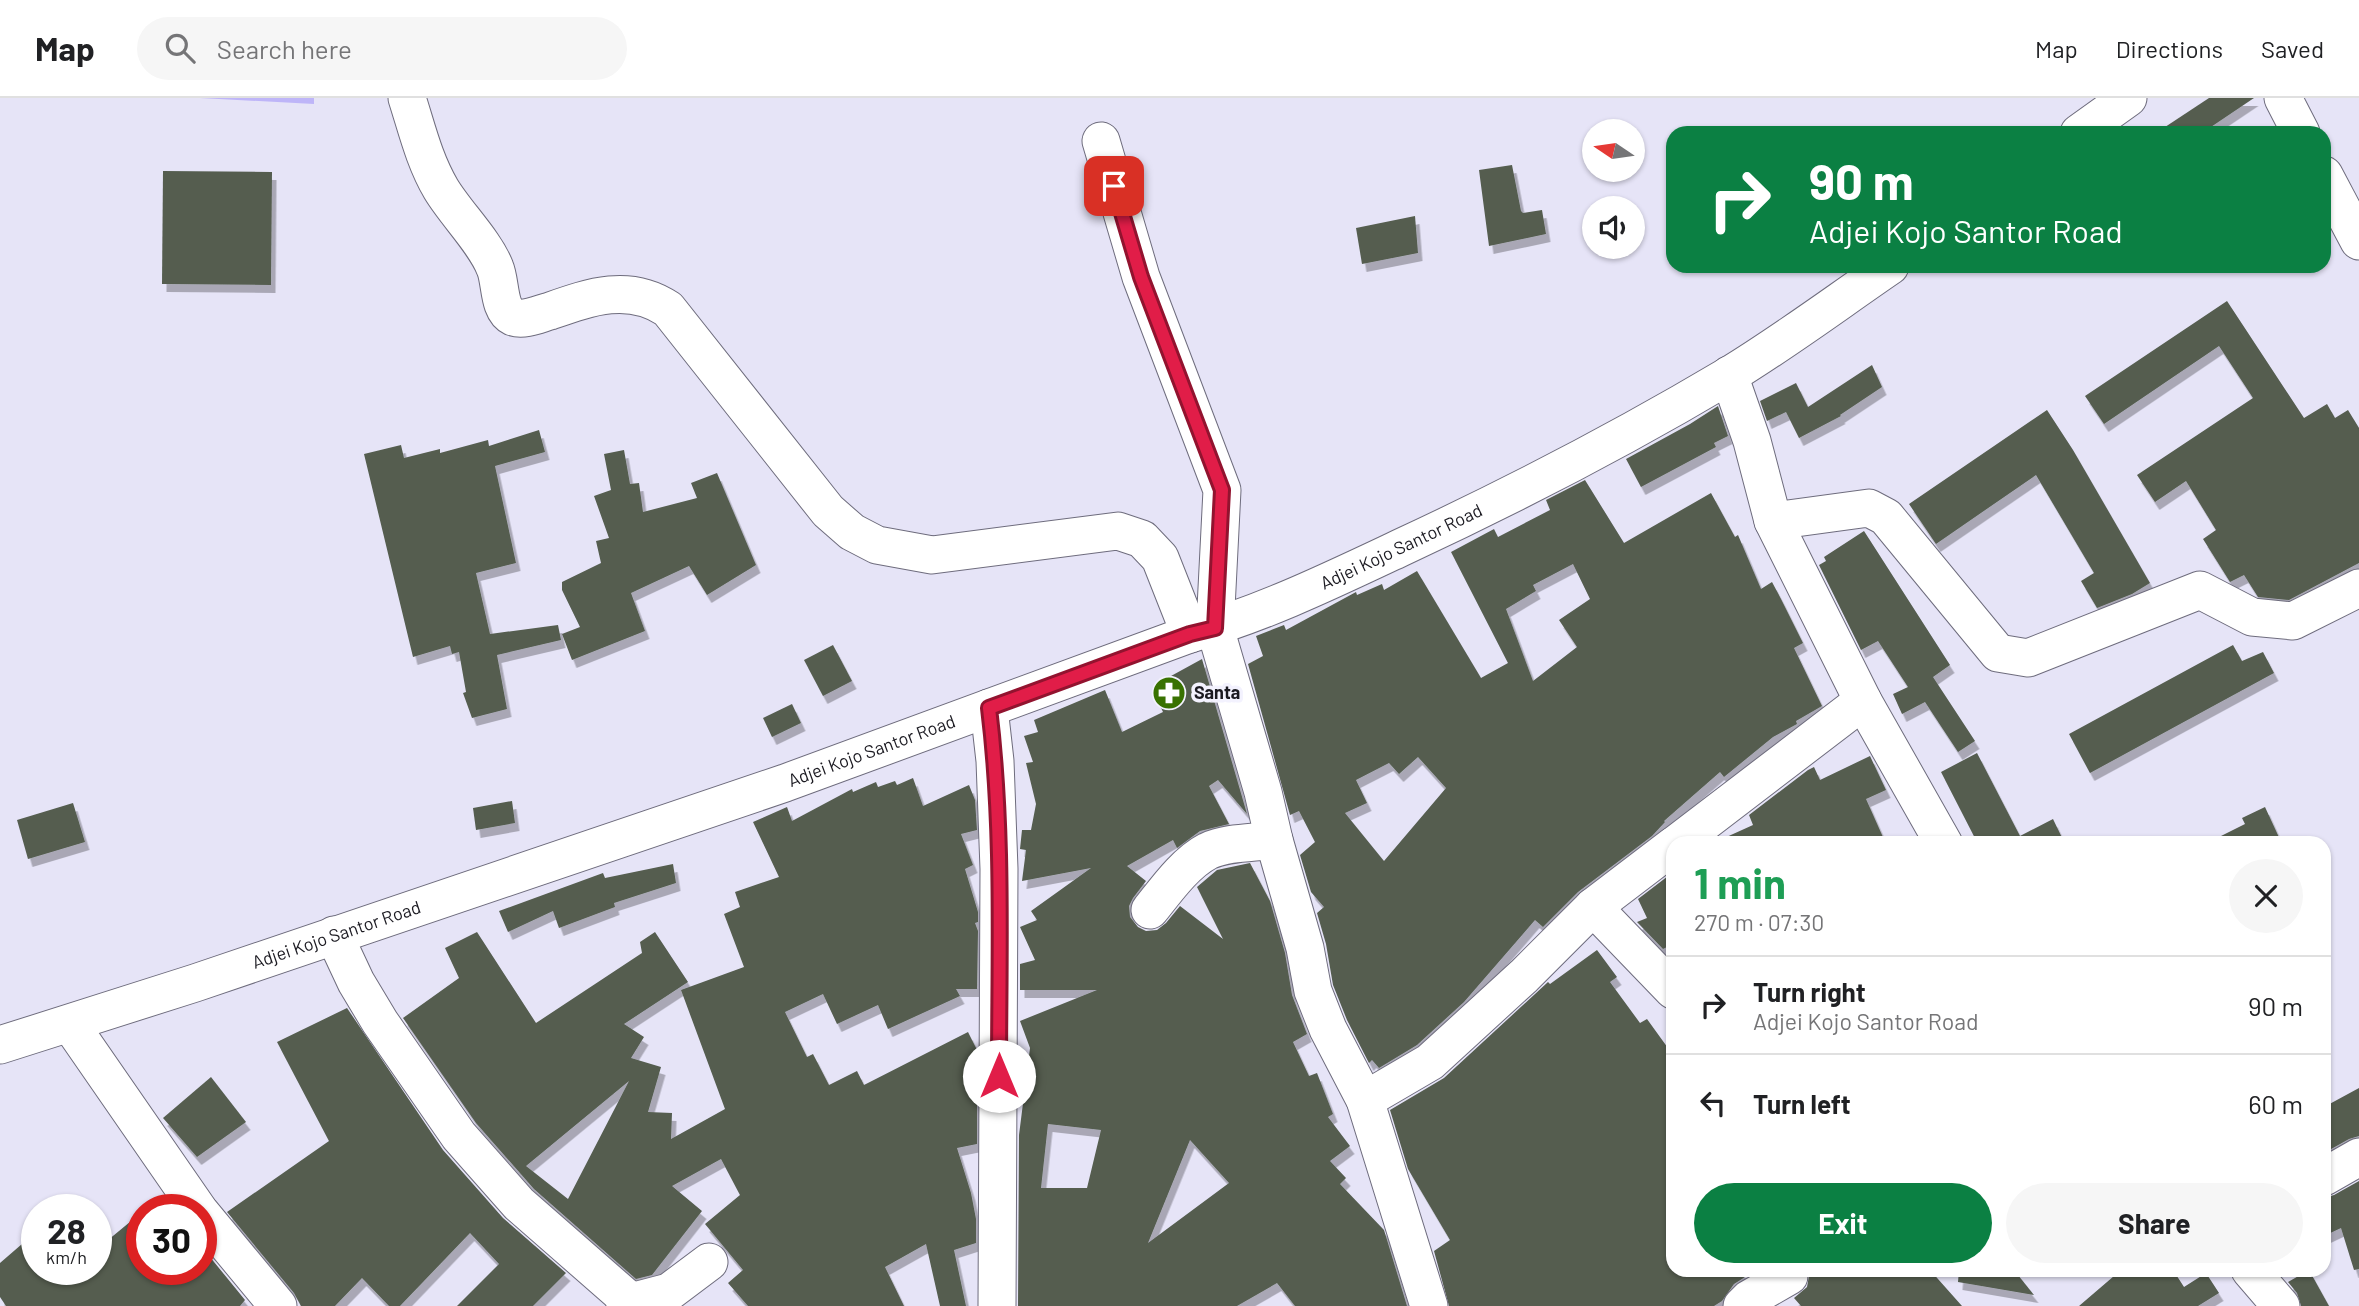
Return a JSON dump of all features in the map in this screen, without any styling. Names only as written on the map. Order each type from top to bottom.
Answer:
[{"type":"street","points":[[407,98],[424,154],[441,189],[495,268],[505,310],[512,316],[521,318],[594,296],[628,294],[654,300],[668,309],[828,511],[852,532],[877,545],[932,555],[1118,531],[1142,539],[1160,558],[1202,631],[1263,792],[1313,990],[1328,1030],[1365,1100],[1429,1306]]},
{"type":"street","points":[[2089,126],[2128,98]]},
{"type":"street","points":[[2283,98],[2297,126]]},
{"type":"street","points":[[1101,141],[1141,277],[1222,490],[1202,631]]},
{"type":"street","points":[[2331,189],[2359,241]]},
{"type":"street","name":"Adjei Kojo Santor Road","points":[[0,1045],[70,1024],[785,783],[1202,631],[1326,582],[1438,530],[1626,434],[1729,375],[1880,273]]},
{"type":"street","points":[[1729,375],[1752,441],[1773,521],[1863,701],[1939,836]]},
{"type":"street","points":[[1773,521],[1869,508],[1878,512],[1886,517],[1998,653],[2028,658],[2200,590],[2252,617],[2293,621],[2359,588]]},
{"type":"street","points":[[1687,836],[1863,701]]},
{"type":"street","points":[[989,708],[995,761],[999,869],[997,1306]]},
{"type":"street","points":[[1150,910],[1176,877],[1208,852],[1232,845],[1274,840]]},
{"type":"street","points":[[1365,1100],[1430,1062],[1593,908],[1666,852]]},
{"type":"street","points":[[1593,908],[1666,983]]},
{"type":"street","points":[[334,935],[356,982],[380,1022],[459,1136],[519,1204],[628,1304],[676,1299],[709,1262]]},
{"type":"street","points":[[70,1024],[188,1194]]},
{"type":"street","points":[[2331,1173],[2359,1157]]},
{"type":"street","points":[[217,1232],[278,1306]]},
{"type":"street","points":[[1742,1306],[1749,1299],[1787,1277]]},
{"type":"street","points":[[2256,1277],[2281,1306]]},
{"type":"shaded area","points":[[200,98],[314,98],[314,104]]},
{"type":"building","points":[[2209,98],[2254,98],[2212,126],[2167,126]]},
{"type":"building","points":[[1512,165],[1521,211],[1542,210],[1546,234],[1489,246],[1479,170]]},
{"type":"building","points":[[163,171],[272,172],[271,285],[162,284]]},
{"type":"building","points":[[1415,216],[1418,253],[1362,264],[1356,228]]},
{"type":"building","points":[[2227,301],[2304,418],[2327,404],[2335,418],[2348,410],[2359,428],[2359,563],[2289,600],[2258,597],[2244,575],[2230,582],[2203,539],[2216,530],[2186,481],[2155,502],[2137,475],[2253,398],[2219,346],[2104,424],[2085,396]]},
{"type":"building","points":[[1872,365],[1882,387],[1841,416],[1799,438],[1786,412],[1767,421],[1760,401],[1796,383],[1808,407]]},
{"type":"building","points":[[1718,406],[1728,436],[1714,443],[1716,447],[1641,487],[1626,459]]},
{"type":"building","points":[[2047,410],[2150,583],[2132,594],[2097,608],[2081,581],[2094,573],[2036,475],[1936,544],[1909,504]]},
{"type":"building","points":[[539,430],[545,452],[495,466],[516,563],[476,573],[490,634],[558,625],[561,640],[497,655],[507,709],[472,718],[463,693],[466,692],[459,652],[452,654],[450,646],[413,657],[364,454],[401,445],[404,458],[440,449],[440,453],[488,440],[489,446]]},
{"type":"building","points":[[624,450],[630,484],[639,483],[643,512],[697,498],[691,483],[717,473],[756,565],[707,595],[689,566],[631,593],[645,631],[572,660],[562,634],[580,627],[562,590],[562,582],[601,563],[596,541],[609,538],[594,496],[611,490],[604,454]]},
{"type":"building","points":[[1585,480],[1624,543],[1711,493],[1735,537],[1738,535],[1761,589],[1772,582],[1781,599],[1803,643],[1794,648],[1822,706],[1773,737],[1724,777],[1720,772],[1664,821],[1652,836],[1578,892],[1543,927],[1535,920],[1464,1002],[1417,1045],[1379,1068],[1372,1060],[1369,1063],[1333,985],[1317,913],[1324,907],[1311,892],[1300,855],[1315,842],[1299,811],[1290,815],[1248,664],[1263,656],[1256,636],[1284,625],[1286,630],[1356,592],[1357,595],[1382,584],[1384,590],[1417,571],[1481,678],[1508,663],[1451,552],[1494,529],[1498,537],[1550,510],[1546,500]],"holes":[[[1573,564],[1590,599],[1559,620],[1577,647],[1533,681],[1506,609],[1536,591],[1533,585]],[[1418,757],[1446,788],[1384,861],[1345,813],[1367,803],[1356,780],[1389,763],[1399,774]]]},
{"type":"building","points":[[1864,531],[1950,665],[1933,677],[1975,741],[1958,752],[1925,702],[1902,714],[1893,694],[1908,687],[1878,641],[1861,650],[1819,565],[1826,561],[1824,557]]},
{"type":"building","points":[[833,645],[852,681],[823,696],[804,660]]},
{"type":"building","points":[[2233,645],[2242,661],[2263,652],[2274,673],[2090,773],[2069,734]]},
{"type":"building","points":[[1202,659],[1247,814],[1218,780],[1209,786],[1229,824],[1200,831],[1177,848],[1173,840],[1127,866],[1146,881],[1129,906],[1130,917],[1138,927],[1146,931],[1157,930],[1180,906],[1223,939],[1197,887],[1217,870],[1250,863],[1270,901],[1285,953],[1292,995],[1307,1034],[1293,1042],[1309,1076],[1317,1073],[1333,1114],[1328,1117],[1350,1146],[1330,1161],[1346,1178],[1340,1184],[1384,1230],[1407,1306],[1295,1306],[1277,1283],[1237,1306],[1018,1306],[1019,1135],[1030,1048],[1020,1021],[1097,990],[1020,990],[1020,964],[1035,960],[1020,927],[1037,920],[1031,911],[1091,868],[1022,881],[1026,850],[1020,849],[1022,830],[1031,830],[1036,804],[1026,763],[1033,762],[1024,736],[1038,732],[1034,720],[1105,690],[1122,732],[1163,712],[1157,699],[1177,691],[1171,676]],"holes":[[[1048,1124],[1101,1130],[1087,1188],[1041,1188]],[[1190,1140],[1229,1183],[1148,1243]]]},
{"type":"building","points":[[792,704],[801,723],[772,737],[763,718]]},
{"type":"building","points":[[1977,753],[2020,836],[1974,836],[1941,772]]},
{"type":"building","points":[[1870,756],[1886,790],[1866,799],[1882,836],[1729,836],[1753,825],[1749,815],[1808,770],[1814,767],[1820,780]]},
{"type":"building","points":[[913,778],[923,806],[969,785],[975,800],[977,830],[961,834],[973,865],[965,869],[978,912],[978,922],[975,923],[978,931],[977,989],[956,989],[960,996],[888,1029],[878,1005],[837,1024],[823,994],[785,1012],[807,1057],[813,1054],[829,1085],[857,1071],[864,1085],[968,1032],[977,1050],[977,1053],[968,1057],[977,1097],[977,1144],[957,1148],[971,1193],[976,1219],[976,1243],[954,1250],[966,1306],[940,1306],[926,1244],[885,1267],[904,1306],[748,1306],[728,1283],[743,1270],[705,1224],[740,1195],[721,1159],[672,1186],[702,1211],[652,1275],[636,1279],[534,1189],[476,1123],[403,1018],[459,978],[445,948],[477,932],[536,1023],[642,953],[640,942],[655,932],[688,982],[624,1024],[644,1037],[631,1058],[661,1067],[648,1112],[672,1113],[671,1139],[725,1109],[681,990],[744,967],[724,914],[740,907],[735,892],[779,877],[753,822],[787,807],[792,821],[852,789],[853,792],[876,782],[878,787],[895,781],[897,785]],"holes":[[[629,1081],[568,1199],[526,1166]]]},
{"type":"building","points":[[512,801],[515,823],[476,830],[473,808]]},
{"type":"building","points":[[73,803],[85,842],[28,859],[17,820]]},
{"type":"building","points":[[2265,807],[2278,836],[2221,836],[2245,824],[2242,818]]},
{"type":"building","points":[[2053,819],[2061,836],[2020,836]]},
{"type":"building","points":[[673,864],[676,883],[614,903],[615,907],[559,928],[553,911],[508,932],[499,911],[603,873],[605,878]]},
{"type":"building","points":[[1666,878],[1666,948],[1663,949],[1637,922],[1647,918],[1638,899]]},
{"type":"building","points":[[1597,950],[1617,977],[1610,982],[1640,1023],[1647,1019],[1666,1045],[1666,1277],[1745,1277],[1734,1284],[1722,1301],[1714,1306],[1449,1306],[1434,1251],[1450,1240],[1408,1169],[1390,1110],[1444,1078],[1548,982],[1550,984]]},
{"type":"building","points":[[347,1008],[443,1150],[503,1218],[566,1273],[533,1306],[457,1306],[499,1264],[470,1233],[400,1306],[389,1306],[362,1278],[335,1306],[301,1306],[294,1293],[227,1212],[329,1141],[277,1042]]},
{"type":"building","points":[[211,1077],[246,1122],[197,1157],[163,1118]]},
{"type":"building","points":[[2359,1088],[2359,1136],[2331,1149],[2331,1103]]},
{"type":"building","points":[[2359,1181],[2359,1269],[2354,1270],[2341,1228],[2331,1233],[2331,1196]]},
{"type":"building","points":[[126,1225],[126,1285],[217,1285],[217,1266],[245,1300],[240,1306],[6,1306],[0,1297],[0,1263],[21,1245],[21,1285],[112,1285],[112,1237]]},
{"type":"building","points":[[1809,1277],[1936,1277],[1962,1306],[1801,1306],[1794,1298],[1807,1287]]},
{"type":"building","points":[[1958,1277],[2020,1277],[2034,1295],[1958,1282]]},
{"type":"building","points":[[2113,1277],[2178,1277],[2184,1287],[2200,1277],[2209,1277],[2219,1293],[2198,1306],[2079,1306]]},
{"type":"building","points":[[2297,1277],[2313,1277],[2329,1306],[2301,1306],[2297,1293],[2288,1282]]},
{"type":"place","name":"Santa","points":[[1169,693]]},
{"type":"route","points":[[999,1076],[998,822],[989,708],[1190,634],[1215,628],[1222,490],[1141,277],[1114,186]]}]
